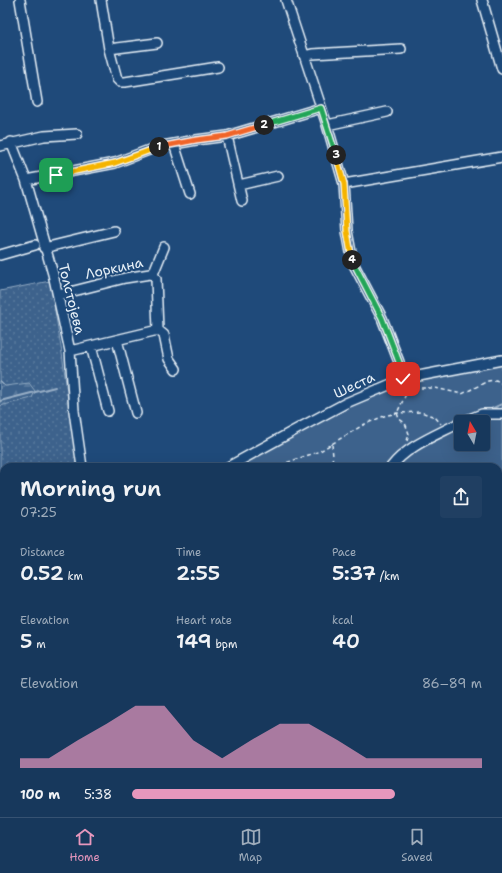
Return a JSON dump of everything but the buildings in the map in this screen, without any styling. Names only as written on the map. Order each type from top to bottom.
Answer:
[{"type":"street","points":[[20,0],[37,102]]},
{"type":"street","points":[[101,0],[109,49],[117,79],[122,83],[218,67]]},
{"type":"street","points":[[286,0],[327,125],[344,184],[347,231],[353,263],[382,318],[399,362],[403,379]]},
{"type":"street","points":[[482,0],[502,70]]},
{"type":"street","points":[[109,49],[157,43]]},
{"type":"street","points":[[304,56],[312,54],[401,49]]},
{"type":"street","points":[[26,180],[115,163],[157,147],[227,136],[321,108]]},
{"type":"street","points":[[327,125],[387,112]]},
{"type":"street","points":[[0,146],[11,142],[44,136],[77,134]]},
{"type":"street","points":[[227,136],[242,201]]},
{"type":"street","name":"Толстојева","points":[[11,142],[26,180],[58,295],[70,351],[74,411],[81,463]]},
{"type":"street","points":[[174,144],[190,194]]},
{"type":"street","points":[[344,184],[502,157]]},
{"type":"street","points":[[238,185],[278,176]]},
{"type":"street","points":[[44,248],[114,231]]},
{"type":"street","points":[[0,255],[35,244]]},
{"type":"street","name":"Лоркина","points":[[153,274],[164,247]]},
{"type":"street","name":"Лоркина","points":[[58,295],[125,278],[153,274]]},
{"type":"street","name":"Лоркина","points":[[153,274],[156,279],[158,330]]},
{"type":"street","points":[[70,351],[158,330],[164,335],[169,359],[176,369]]},
{"type":"street","points":[[117,340],[136,413]]},
{"type":"street","points":[[91,346],[108,411]]},
{"type":"street","name":"Шеста","points":[[235,463],[346,404],[403,379],[502,360]]},
{"type":"street","points":[[479,415],[502,414]]},
{"type":"street","points":[[394,463],[408,450],[454,426]]},
{"type":"path","points":[[407,444],[409,434],[405,423],[399,419],[397,413],[406,394],[417,388],[435,388],[462,394],[488,381],[496,380],[502,384]]},
{"type":"path","points":[[286,463],[320,451],[363,425],[384,416],[397,413],[421,412],[435,417],[440,421],[442,427]]},
{"type":"path","points":[[331,463],[333,452],[332,444]]},
{"type":"green space","points":[[50,281],[62,353],[76,463],[0,463],[0,291]]},
{"type":"green space","points":[[502,360],[502,463],[236,463],[386,385]]},
{"type":"green space","points":[[0,381],[5,386],[29,383],[35,391],[32,398],[0,406]]},
{"type":"waterway","points":[[0,401],[55,387]]},
{"type":"waterway","points":[[489,410],[502,404]]},
{"type":"waterway","points":[[443,427],[444,425],[454,421]]},
{"type":"route","points":[[56,175],[115,163],[157,147],[227,136],[321,108],[344,184],[347,231],[353,263],[382,318],[399,362],[403,379]]}]
